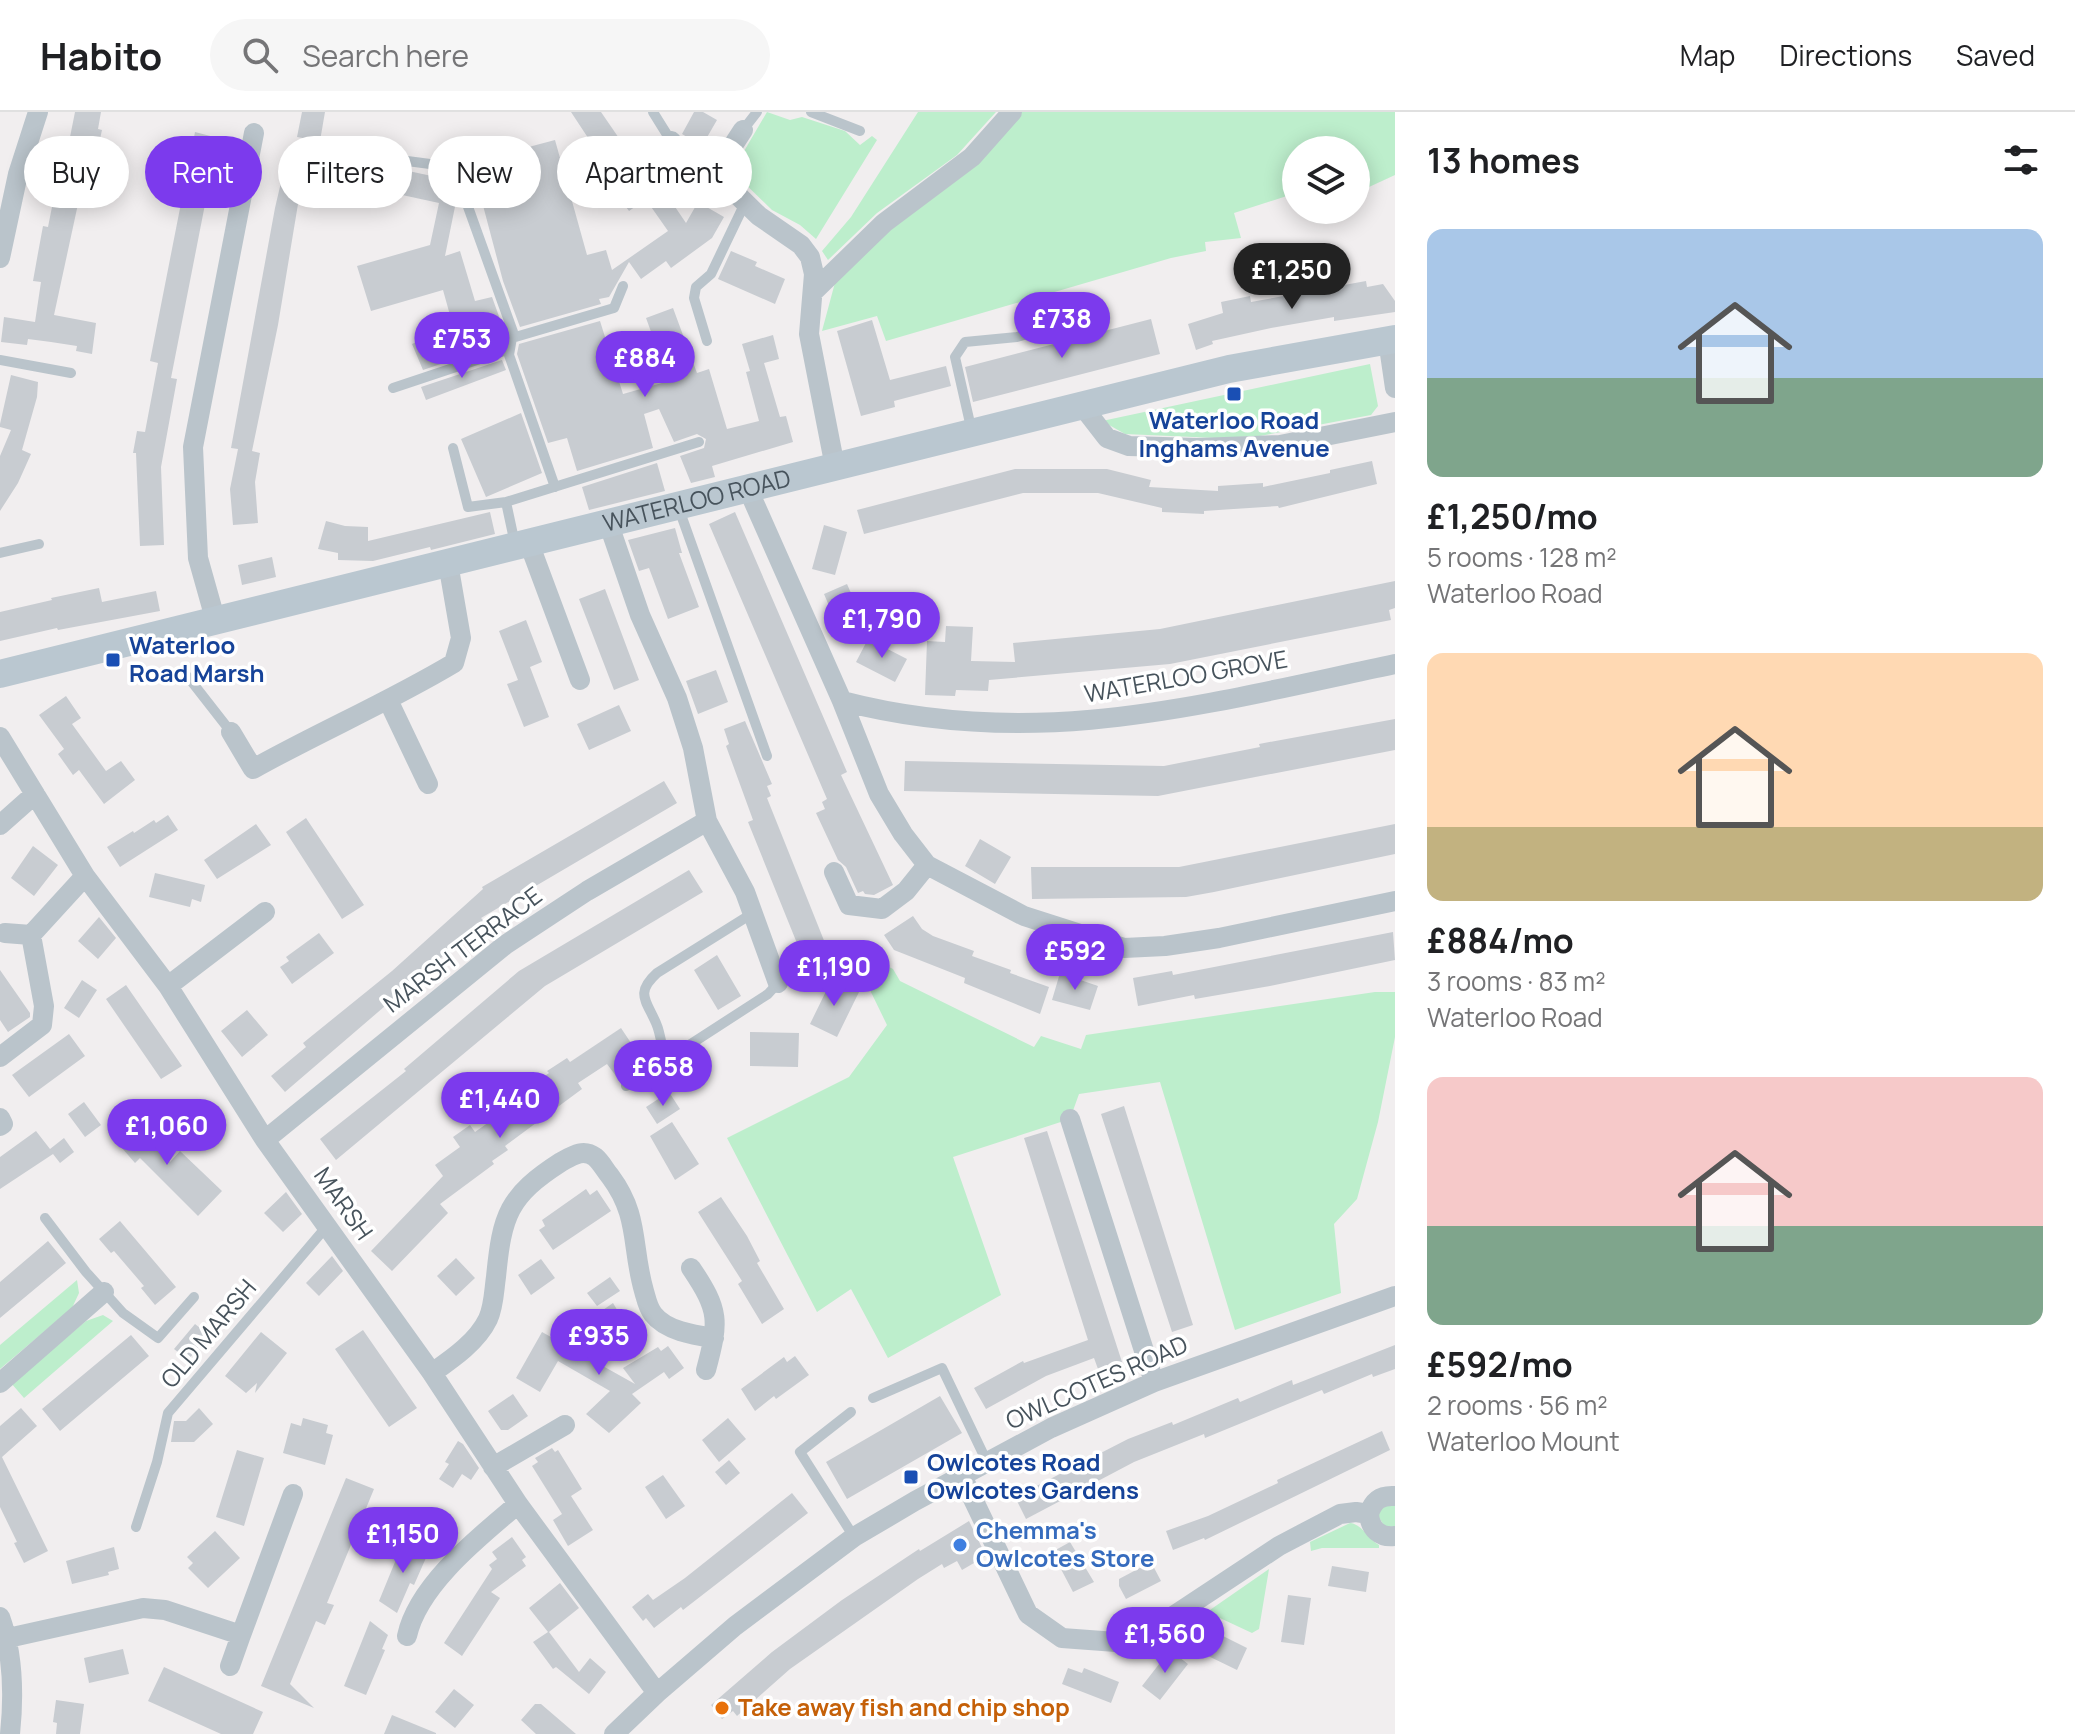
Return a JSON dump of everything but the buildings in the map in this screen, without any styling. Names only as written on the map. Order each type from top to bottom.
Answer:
[{"type":"main road","name":"WATERLOO ROAD","points":[[0,674],[1229,369],[1392,340]]},
{"type":"street","points":[[0,258],[18,174],[38,112]]},
{"type":"street","points":[[813,292],[884,223],[972,157],[1012,112]]},
{"type":"street","points":[[739,136],[743,130]]},
{"type":"street","points":[[216,622],[198,558],[193,447],[254,133]]},
{"type":"street","points":[[751,208],[801,245],[810,257],[814,274],[809,334],[835,467]]},
{"type":"street","points":[[1392,340],[1395,388]]},
{"type":"street","points":[[1083,407],[1095,427],[1107,438],[1129,446],[1242,448],[1280,445],[1395,422]]},
{"type":"street","points":[[748,489],[842,701],[879,794],[903,834],[927,865],[1024,916],[1124,948],[1219,938],[1395,901]]},
{"type":"street","points":[[608,522],[640,615],[677,698],[693,748],[707,821],[745,892],[778,983]]},
{"type":"street","points":[[522,544],[580,680]]},
{"type":"street","points":[[231,732],[253,769],[454,663],[461,638],[448,563]]},
{"type":"street","name":"WATERLOO GROVE","points":[[842,701],[878,710],[966,722],[1035,724],[1112,719],[1178,709],[1395,664]]},
{"type":"street","points":[[388,700],[428,784]]},
{"type":"street","name":"MARSH","points":[[0,737],[85,876],[168,986],[265,1140],[432,1373],[518,1504],[657,1693]]},
{"type":"street","points":[[0,825],[35,794]]},
{"type":"street","name":"MARSH TERRACE","points":[[265,1140],[505,945],[587,891],[707,821]]},
{"type":"street","points":[[834,872],[849,905],[882,909],[906,891],[927,865]]},
{"type":"street","points":[[31,935],[85,876]]},
{"type":"street","points":[[168,986],[265,912]]},
{"type":"street","points":[[5,933],[31,935]]},
{"type":"street","points":[[0,1057],[42,1025],[44,1006],[31,935]]},
{"type":"street","points":[[0,1118],[3,1124],[0,1126]]},
{"type":"street","points":[[1070,1119],[1154,1382]]},
{"type":"street","points":[[432,1373],[468,1345],[489,1318],[500,1238],[512,1205],[533,1181],[574,1155],[584,1153],[600,1162],[628,1204],[635,1229],[641,1279],[652,1313],[675,1329],[714,1338]]},
{"type":"street","points":[[691,1268],[713,1304],[716,1319],[706,1370]]},
{"type":"street","points":[[0,1383],[104,1292]]},
{"type":"street","name":"OWLCOTES ROAD","points":[[614,1734],[735,1626],[854,1537],[962,1476],[1051,1428],[1154,1382],[1395,1296]]},
{"type":"street","points":[[493,1467],[565,1425]]},
{"type":"street","points":[[962,1476],[1028,1614],[1062,1638],[1116,1642],[1158,1626],[1279,1546],[1340,1514],[1369,1514]]},
{"type":"street","points":[[230,1666],[293,1494]]},
{"type":"street","points":[[1395,1496],[1377,1499],[1369,1514],[1373,1528],[1380,1534],[1395,1536]]},
{"type":"street","points":[[407,1636],[411,1614],[465,1549],[518,1504]]},
{"type":"street","points":[[8,1638],[143,1608],[165,1610],[241,1635]]},
{"type":"street","points":[[0,1617],[8,1638],[13,1708],[10,1734]]},
{"type":"lane","points":[[653,112],[668,136]]},
{"type":"lane","points":[[743,130],[757,112]]},
{"type":"lane","points":[[811,112],[860,131]]},
{"type":"lane","points":[[412,162],[468,169],[467,204],[513,332],[509,355],[555,487]]},
{"type":"lane","points":[[707,341],[694,298],[696,287],[711,274],[743,208]]},
{"type":"lane","points":[[393,388],[614,308],[623,286]]},
{"type":"lane","points":[[973,434],[955,357],[965,342],[1031,333]]},
{"type":"lane","points":[[0,360],[71,373]]},
{"type":"lane","points":[[453,448],[468,507],[506,502],[699,442]]},
{"type":"lane","points":[[506,502],[522,544]]},
{"type":"lane","points":[[678,506],[767,756]]},
{"type":"lane","points":[[0,553],[39,544]]},
{"type":"lane","points":[[188,677],[231,732]]},
{"type":"lane","points":[[665,1061],[657,1025],[645,1004],[643,991],[648,981],[753,913]]},
{"type":"lane","points":[[626,1086],[768,994],[778,983]]},
{"type":"lane","points":[[45,1218],[123,1313],[158,1338],[194,1297]]},
{"type":"lane","name":"OLD MARSH","points":[[136,1527],[157,1462],[168,1413],[327,1226]]},
{"type":"lane","points":[[873,1398],[942,1368],[987,1462]]},
{"type":"lane","points":[[851,1412],[800,1452],[854,1537]]},
{"type":"green space","points":[[767,112],[790,120],[802,117],[845,131],[860,145],[872,136],[877,140],[816,239],[800,225],[772,210],[752,191],[752,138]]},
{"type":"green space","points":[[918,112],[996,112],[957,155],[877,213],[828,260],[822,251],[851,217]]},
{"type":"green space","points":[[1012,112],[1395,112],[1395,175],[1370,187],[1370,136],[1282,136],[1282,198],[1234,213],[1241,238],[1205,242],[1206,251],[1171,258],[886,341],[877,316],[822,331],[840,264]]},
{"type":"green space","points":[[1370,364],[1378,406],[1371,415],[1260,436],[1216,438],[1125,434],[1102,421]]},
{"type":"green space","points":[[849,947],[893,969],[900,981],[1034,1047],[1041,1036],[1081,1049],[1086,1035],[1375,992],[1395,992],[1395,1037],[1378,1122],[1357,1199],[1334,1224],[1341,1293],[1235,1330],[1160,1082],[1079,1094],[1070,1119],[953,1157],[1001,1295],[888,1358],[851,1289],[817,1312],[727,1138],[849,1077],[887,1025]]},
{"type":"green space","points":[[77,1280],[79,1293],[72,1308],[0,1369],[0,1345]]},
{"type":"green space","points":[[103,1315],[113,1321],[24,1398],[11,1383],[86,1321]]},
{"type":"green space","points":[[1395,1496],[1395,1536],[1391,1537],[1372,1506]]},
{"type":"green space","points":[[1350,1523],[1362,1529],[1379,1548],[1322,1548],[1311,1551],[1310,1542]]},
{"type":"green space","points":[[1269,1569],[1259,1629],[1252,1633],[1207,1612]]},
{"type":"place","name":"Waterloo Road Inghams Avenue","points":[[1234,394]]},
{"type":"place","name":"Waterloo Road Marsh","points":[[113,660]]},
{"type":"place","name":"Owlcotes Road Owlcotes Gardens","points":[[911,1477]]},
{"type":"place","name":"Chemma's Owlcotes Store","points":[[960,1545]]},
{"type":"place","name":"Take away fish and chip shop","points":[[722,1708]]}]
